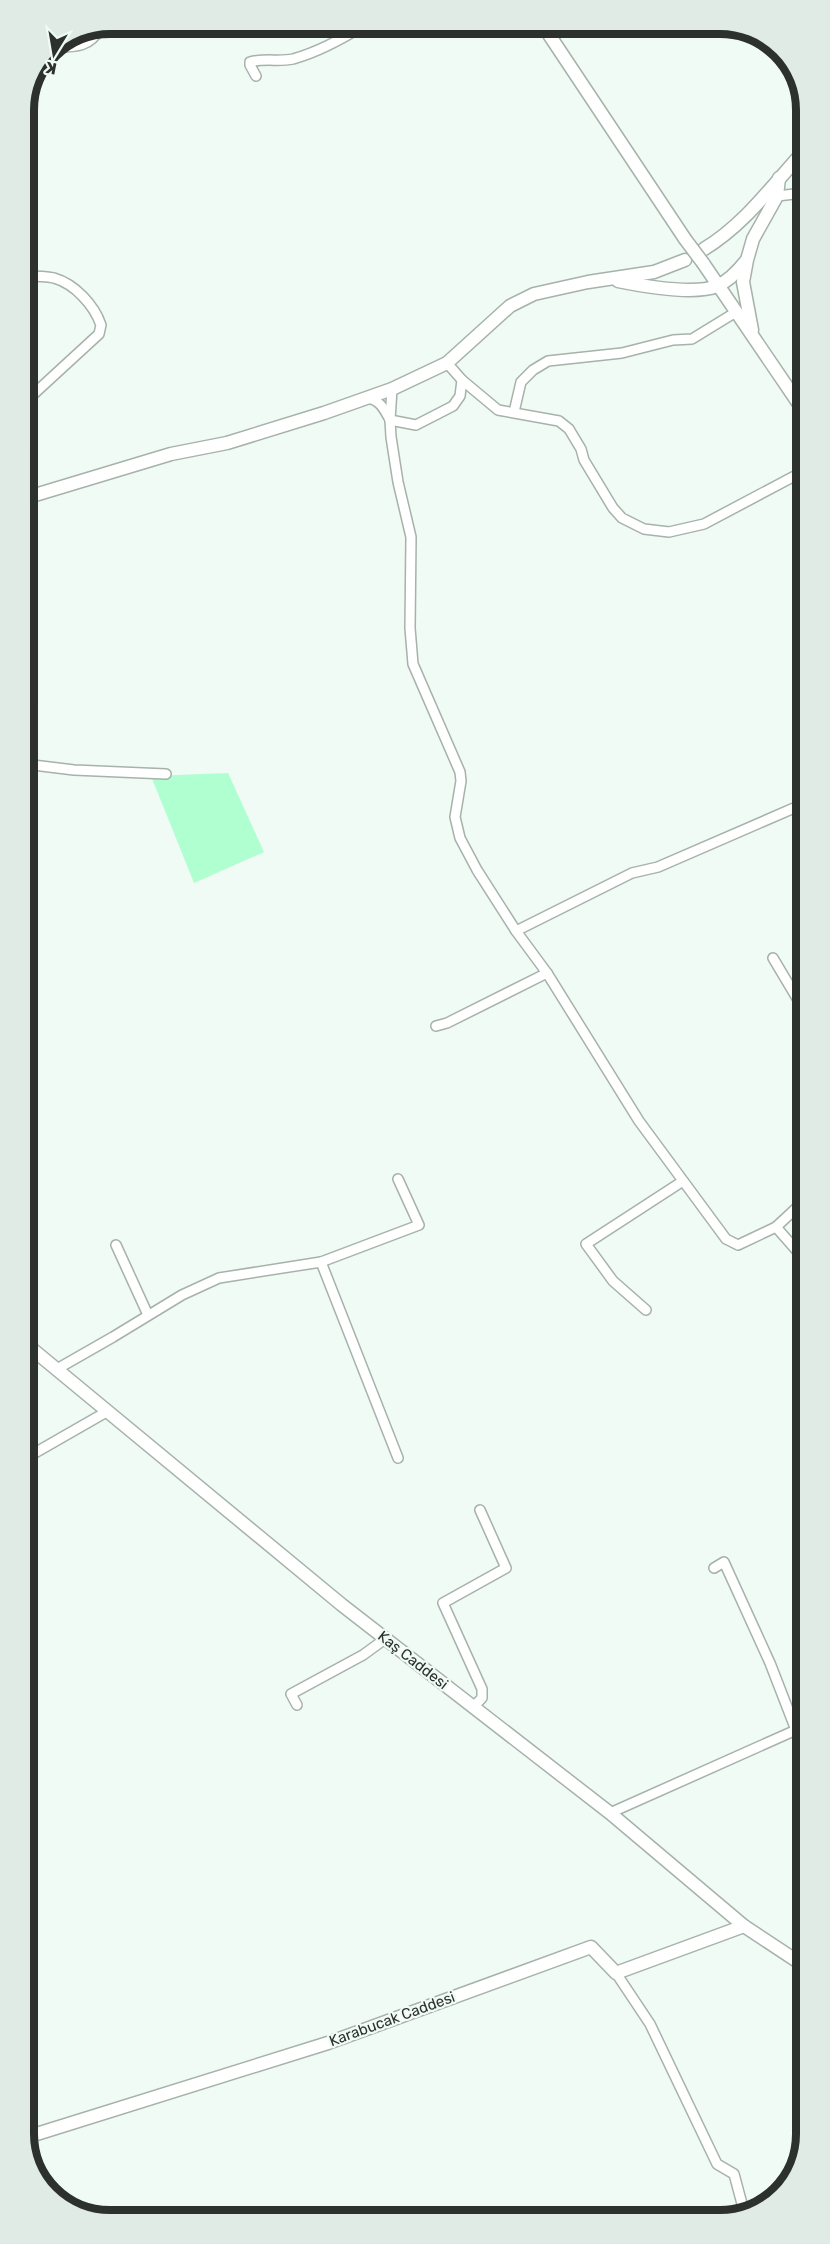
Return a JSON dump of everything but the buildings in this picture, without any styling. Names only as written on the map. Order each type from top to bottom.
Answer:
[{"type":"street","points":[[256,76],[250,62],[262,58],[291,59],[327,46],[346,35]]},
{"type":"street","points":[[549,35],[685,239],[796,400]]},
{"type":"street","points":[[70,46],[84,45],[92,41],[95,36]]},
{"type":"street","points":[[704,249],[721,239],[750,212],[796,160]]},
{"type":"street","points":[[754,339],[743,282],[753,239],[777,196],[780,178]]},
{"type":"street","points":[[777,196],[796,194]]},
{"type":"street","points":[[35,495],[171,454],[227,443],[392,389],[447,363],[510,306],[534,294],[654,272],[685,260]]},
{"type":"street","points":[[608,280],[643,286],[704,290],[718,286],[736,274],[747,260]]},
{"type":"street","points":[[35,277],[62,281],[85,298],[101,325],[99,334],[35,393]]},
{"type":"street","points":[[514,412],[521,382],[533,370],[548,361],[611,355],[673,340],[692,339],[736,312]]},
{"type":"street","points":[[447,363],[462,380],[498,411],[514,412],[559,422],[569,429],[613,508],[622,518],[644,529],[669,532],[704,524],[796,475]]},
{"type":"street","points":[[390,420],[416,424],[453,406],[460,396],[462,380]]},
{"type":"street","points":[[392,389],[390,420],[398,482],[411,537],[410,628],[413,664],[460,772],[461,781],[455,817],[460,838],[516,930],[547,973],[639,1121],[726,1239],[738,1245],[776,1227],[796,1208]]},
{"type":"street","points":[[367,398],[377,400],[390,420]]},
{"type":"street","points":[[35,765],[74,770],[166,774]]},
{"type":"street","points":[[516,930],[632,873],[658,867],[796,807]]},
{"type":"street","points":[[773,957],[796,996]]},
{"type":"street","points":[[435,1026],[447,1023],[547,973]]},
{"type":"street","points":[[57,1369],[182,1295],[219,1278],[321,1262],[419,1225],[398,1179]]},
{"type":"street","points":[[646,1310],[613,1281],[586,1244],[683,1181]]},
{"type":"street","points":[[776,1227],[796,1250]]},
{"type":"street","points":[[116,1245],[148,1315]]},
{"type":"street","points":[[321,1262],[398,1458]]},
{"type":"street","name":"Kaş Caddesi","points":[[35,1351],[385,1638],[610,1813],[744,1926],[796,1961]]},
{"type":"street","points":[[35,1453],[108,1411]]},
{"type":"street","points":[[473,1707],[482,1698],[483,1689],[443,1603],[506,1568],[480,1510]]},
{"type":"street","points":[[610,1813],[796,1730],[770,1663],[724,1562],[714,1568]]},
{"type":"street","points":[[297,1705],[291,1694],[363,1655],[385,1638]]},
{"type":"street","points":[[743,2206],[734,2174],[717,2164],[650,2024],[616,1973],[744,1926]]},
{"type":"street","name":"Karabucak Caddesi","points":[[35,2135],[328,2043],[591,1947],[616,1973]]},
{"type":"green space","points":[[228,773],[264,852],[194,883],[151,776]]}]
